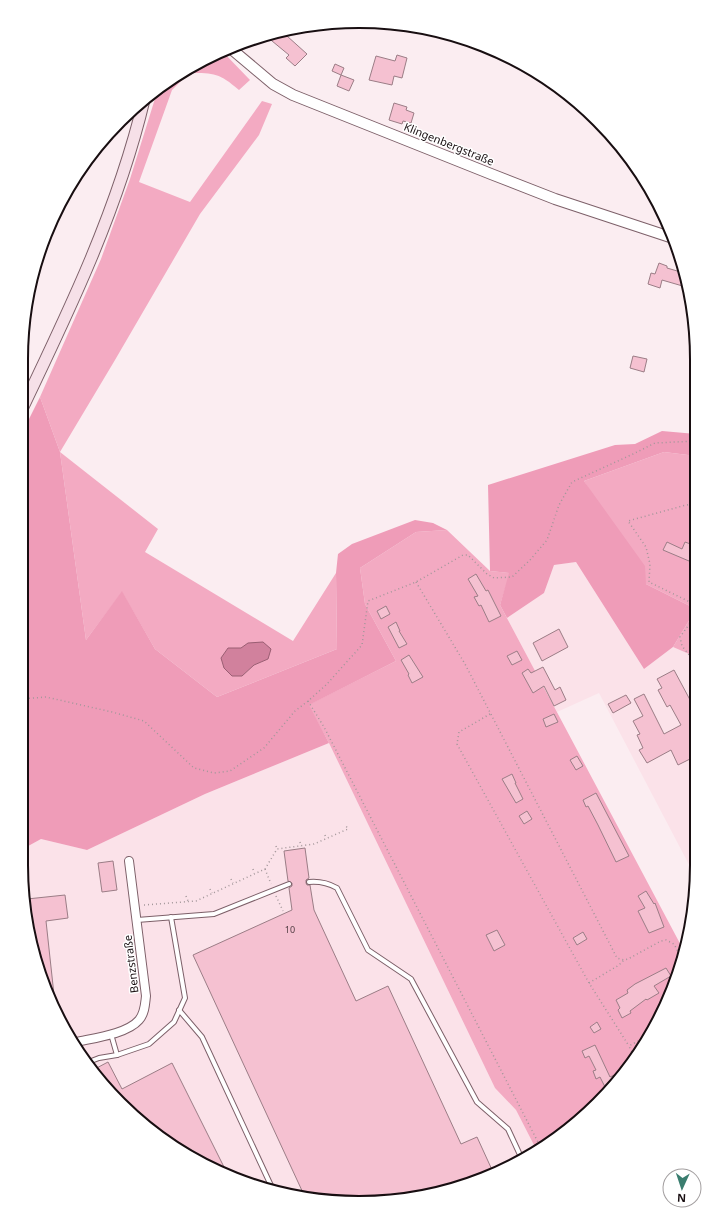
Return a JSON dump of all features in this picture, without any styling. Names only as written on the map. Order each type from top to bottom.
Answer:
[{"type":"main road","points":[[28,396],[98,245],[118,192],[141,110]]},
{"type":"street","name":"Klingenbergstraße","points":[[235,52],[273,84],[293,95],[548,196],[666,236]]},
{"type":"street","name":"Benzstraße","points":[[79,1041],[129,1028],[139,1020],[145,1009],[146,996],[129,861]]},
{"type":"lane","points":[[310,882],[318,881],[328,883],[337,888],[368,950],[410,979],[477,1102],[508,1129],[520,1154]]},
{"type":"lane","points":[[137,920],[214,914],[289,884]]},
{"type":"lane","points":[[92,1061],[117,1055],[149,1044],[174,1022],[185,998],[171,917]]},
{"type":"lane","points":[[179,1010],[202,1037],[270,1184]]},
{"type":"lane","points":[[110,1034],[117,1055]]},
{"type":"path","points":[[28,698],[46,697],[144,721],[194,768],[214,773],[230,771],[264,748],[295,711],[326,685],[362,645],[368,601],[416,582],[463,555],[468,555],[487,574],[494,578],[512,577],[530,560],[547,540],[559,505],[572,482],[633,454],[655,442],[690,441]]},
{"type":"path","points":[[690,505],[628,520],[646,547],[650,564],[649,582],[690,602]]},
{"type":"path","points":[[416,582],[465,664],[617,958],[624,960]]},
{"type":"path","points":[[690,623],[680,637],[682,646],[690,657]]},
{"type":"path","points":[[308,701],[324,727],[538,1143]]},
{"type":"path","points":[[491,714],[459,732],[457,744],[589,983],[632,1052]]},
{"type":"path","points":[[277,850],[314,844],[348,830],[346,826]]},
{"type":"path","points":[[325,835],[326,839]]},
{"type":"path","points":[[300,842],[301,846]]},
{"type":"path","points":[[135,906],[196,901],[265,869],[277,850],[276,846]]},
{"type":"path","points":[[253,869],[254,873]]},
{"type":"path","points":[[265,869],[274,889]]},
{"type":"path","points":[[231,879],[233,884]]},
{"type":"path","points":[[210,889],[212,893]]},
{"type":"path","points":[[186,896],[188,901]]},
{"type":"path","points":[[278,900],[283,911]]},
{"type":"path","points":[[589,983],[619,965],[624,960],[661,941],[666,940],[674,944],[678,952]]},
{"type":"path","points":[[629,1046],[640,1040]]},
{"type":"shaded area","points":[[226,56],[250,80],[239,90],[221,77],[205,73],[192,73]]},
{"type":"shaded area","points":[[183,79],[172,90],[139,182],[190,202],[262,101],[272,104],[259,135],[200,214],[60,452],[40,397],[101,259],[130,179],[155,97]]},
{"type":"shaded area","points":[[40,397],[60,452],[86,640],[122,591],[155,649],[217,697],[337,649],[336,573],[338,554],[352,544],[415,520],[433,523],[447,530],[416,532],[360,568],[365,604],[396,661],[309,705],[329,743],[205,794],[87,850],[41,839],[28,846],[28,421]]},
{"type":"shaded area","points":[[662,431],[690,433],[690,455],[664,452],[584,481],[645,566],[646,584],[690,606],[690,619],[673,647],[644,669],[576,562],[554,565],[544,593],[507,618],[500,605],[509,573],[490,571],[488,485],[615,445],[635,444]]},
{"type":"shaded area","points":[[60,452],[158,529],[145,552],[293,641],[336,573],[337,649],[217,697],[155,649],[122,592],[86,640]],"holes":[[[228,648],[241,648],[267,659],[254,665],[242,676]]]},
{"type":"shaded area","points":[[664,452],[690,455],[690,606],[646,584],[584,481]]},
{"type":"shaded area","points":[[447,530],[490,571],[510,573],[500,605],[681,945],[665,992],[656,1011],[646,1030],[622,1067],[577,1114],[561,1128],[534,1146],[516,1110],[495,1088],[329,743],[308,705],[396,661],[365,604],[360,568],[416,532]]},
{"type":"shaded area","points":[[576,562],[644,669],[673,647],[690,654],[690,866],[599,693],[557,712],[507,618],[544,593],[554,565]]},
{"type":"shaded area","points":[[690,619],[690,654],[673,647]]},
{"type":"shaded area","points":[[263,642],[271,649],[268,659],[254,665],[242,676],[232,676],[224,668],[221,658],[228,648],[241,648],[248,643]]},
{"type":"shaded area","points":[[329,743],[495,1088],[516,1110],[534,1146],[486,1171],[445,1185],[424,1190],[359,1196],[294,1190],[273,1185],[232,1171],[193,1152],[157,1128],[110,1083],[96,1067],[72,1030],[53,992],[39,951],[34,930],[29,887],[28,846],[41,839],[87,850],[205,794]]},
{"type":"building","points":[[287,36],[307,54],[295,66],[286,58],[289,55],[271,40]]},
{"type":"building","points":[[397,55],[407,58],[402,78],[394,76],[392,85],[369,80],[376,56],[395,61]]},
{"type":"building","points":[[335,64],[344,68],[341,75],[332,71]]},
{"type":"building","points":[[341,75],[354,80],[349,91],[337,86]]},
{"type":"building","points":[[394,103],[407,107],[406,110],[414,113],[411,123],[403,121],[402,124],[389,120]]},
{"type":"building","points":[[659,263],[667,266],[667,268],[678,271],[682,286],[662,280],[660,288],[648,284],[651,273],[655,274]]},
{"type":"building","points":[[633,356],[647,359],[644,372],[630,368]]},
{"type":"building","points":[[667,542],[682,549],[685,542],[690,544],[690,559],[689,561],[663,550]]},
{"type":"building","points":[[476,574],[486,591],[488,590],[501,616],[489,622],[481,605],[479,606],[474,597],[478,596],[468,579]]},
{"type":"building","points":[[386,606],[390,614],[381,619],[377,611]]},
{"type":"building","points":[[396,622],[399,631],[407,644],[399,648],[388,627]]},
{"type":"building","points":[[559,629],[568,647],[542,661],[533,643]]},
{"type":"building","points":[[517,651],[522,660],[512,665],[507,656]]},
{"type":"building","points":[[409,655],[423,677],[412,683],[401,660]]},
{"type":"building","points":[[543,667],[555,690],[560,687],[566,700],[554,706],[544,686],[533,693],[522,673],[528,669],[531,673]]},
{"type":"building","points":[[674,670],[690,700],[690,759],[678,765],[671,750],[647,763],[639,750],[643,748],[637,735],[640,734],[633,721],[643,716],[634,699],[644,694],[664,734],[681,725],[670,705],[667,707],[658,690],[662,688],[657,679]]},
{"type":"building","points":[[626,695],[631,703],[613,713],[608,704]]},
{"type":"building","points":[[554,714],[558,722],[546,727],[543,719]]},
{"type":"building","points":[[577,756],[583,766],[576,770],[570,760]]},
{"type":"building","points":[[512,774],[523,799],[516,803],[502,779]]},
{"type":"building","points":[[596,793],[629,856],[616,862],[588,806],[586,807],[583,800]]},
{"type":"building","points":[[527,811],[532,819],[524,824],[519,816]]},
{"type":"building","points":[[305,848],[309,878],[306,880],[306,883],[307,885],[310,885],[314,910],[356,1001],[388,986],[461,1144],[477,1137],[491,1168],[445,1185],[402,1193],[359,1196],[302,1191],[193,955],[292,910],[289,888],[292,886],[292,883],[288,881],[284,851]]},
{"type":"building","points":[[113,861],[117,890],[102,892],[98,863]]},
{"type":"building","points":[[646,891],[654,904],[655,903],[664,927],[649,933],[638,911],[645,908],[638,896]]},
{"type":"building","points":[[65,895],[68,918],[46,921],[54,994],[39,951],[34,930],[30,899]]},
{"type":"building","points":[[497,930],[505,945],[494,951],[486,935]]},
{"type":"building","points":[[583,932],[587,939],[577,945],[573,938]]},
{"type":"building","points":[[666,968],[671,975],[654,986],[659,993],[647,1000],[646,999],[630,1011],[631,1013],[622,1018],[618,1010],[620,1008],[616,1000],[628,993],[627,990],[635,984]]},
{"type":"building","points":[[597,1022],[601,1029],[594,1033],[590,1027]]},
{"type":"building","points":[[595,1045],[610,1077],[615,1074],[605,1086],[600,1077],[596,1079],[593,1071],[596,1070],[589,1056],[585,1058],[582,1051]]},
{"type":"building","points":[[108,1062],[122,1089],[172,1063],[224,1167],[193,1152],[157,1128],[125,1099],[97,1068]]}]
